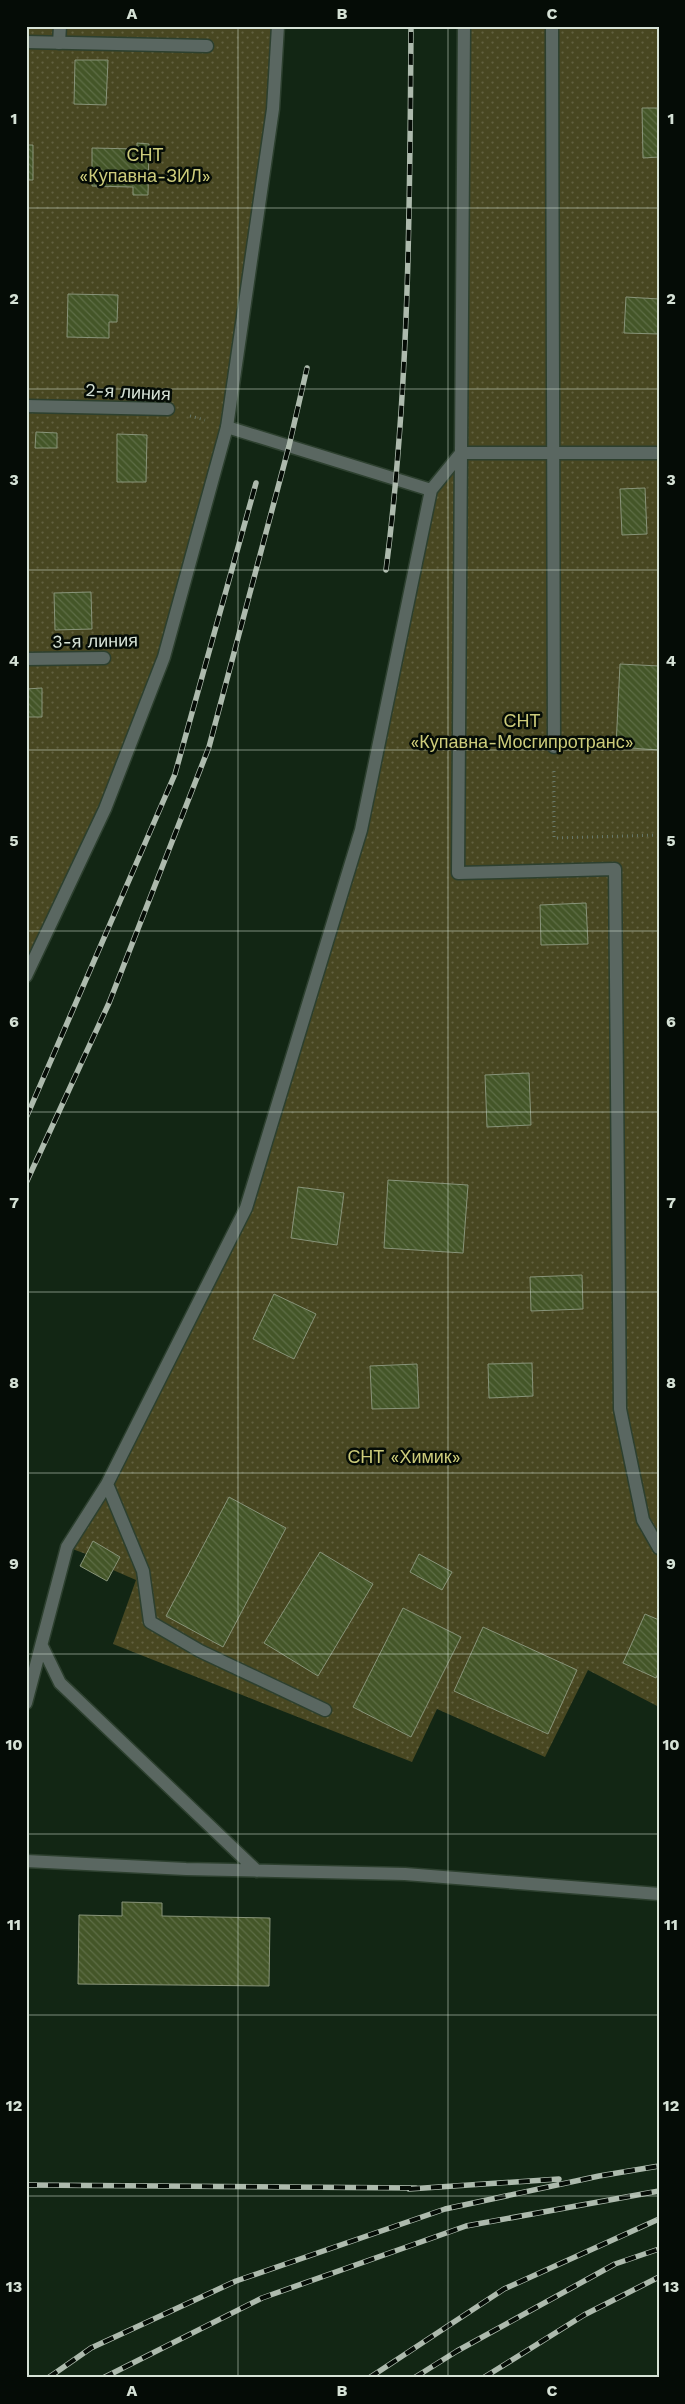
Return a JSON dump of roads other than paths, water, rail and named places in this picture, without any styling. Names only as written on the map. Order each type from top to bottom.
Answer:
[{"type":"street","points":[[59,43],[60,26]]},
{"type":"street","points":[[26,976],[105,809],[164,658],[227,427],[274,109],[278,26]]},
{"type":"street","points":[[464,26],[458,873],[615,869],[620,1409],[643,1520],[659,1548]]},
{"type":"street","points":[[552,26],[554,747]]},
{"type":"street","points":[[26,42],[207,46]]},
{"type":"street","name":"2-я линия","points":[[26,406],[168,409]]},
{"type":"street","points":[[227,427],[431,490]]},
{"type":"street","points":[[461,453],[659,453]]},
{"type":"street","points":[[26,1703],[67,1547],[107,1484],[246,1208],[360,830],[431,490],[461,453]]},
{"type":"street","name":"3-я линия","points":[[26,659],[104,658]]},
{"type":"street","points":[[107,1484],[143,1571],[150,1622],[200,1651],[325,1710]]},
{"type":"street","points":[[42,1646],[60,1684],[258,1871]]},
{"type":"street","points":[[26,1861],[258,1871],[405,1874],[659,1894]]},
{"type":"railway","points":[[386,570],[394,502],[404,366],[409,230],[411,26]]},
{"type":"railway","points":[[26,1183],[109,1003],[209,747],[289,446],[307,368]]},
{"type":"railway","points":[[26,1118],[175,774],[256,483]]},
{"type":"railway","points":[[48,2378],[91,2348],[236,2281],[445,2209],[599,2176],[659,2166]]},
{"type":"railway","points":[[409,2189],[559,2179]]},
{"type":"railway","points":[[26,2185],[416,2188]]},
{"type":"railway","points":[[103,2378],[262,2298],[466,2226],[659,2191]]},
{"type":"railway","points":[[369,2378],[504,2289],[659,2219]]},
{"type":"railway","points":[[414,2378],[457,2351],[615,2264],[659,2249]]},
{"type":"railway","points":[[483,2378],[584,2315],[659,2277]]},
{"type":"park label","name":"СНТ «Купавна-ЗИЛ»","points":[[145,165]]},
{"type":"park label","name":"СНТ «Купавна-Мосгипротранс»","points":[[522,731]]},
{"type":"park label","name":"СНТ «Химик»","points":[[404,1457]]}]
